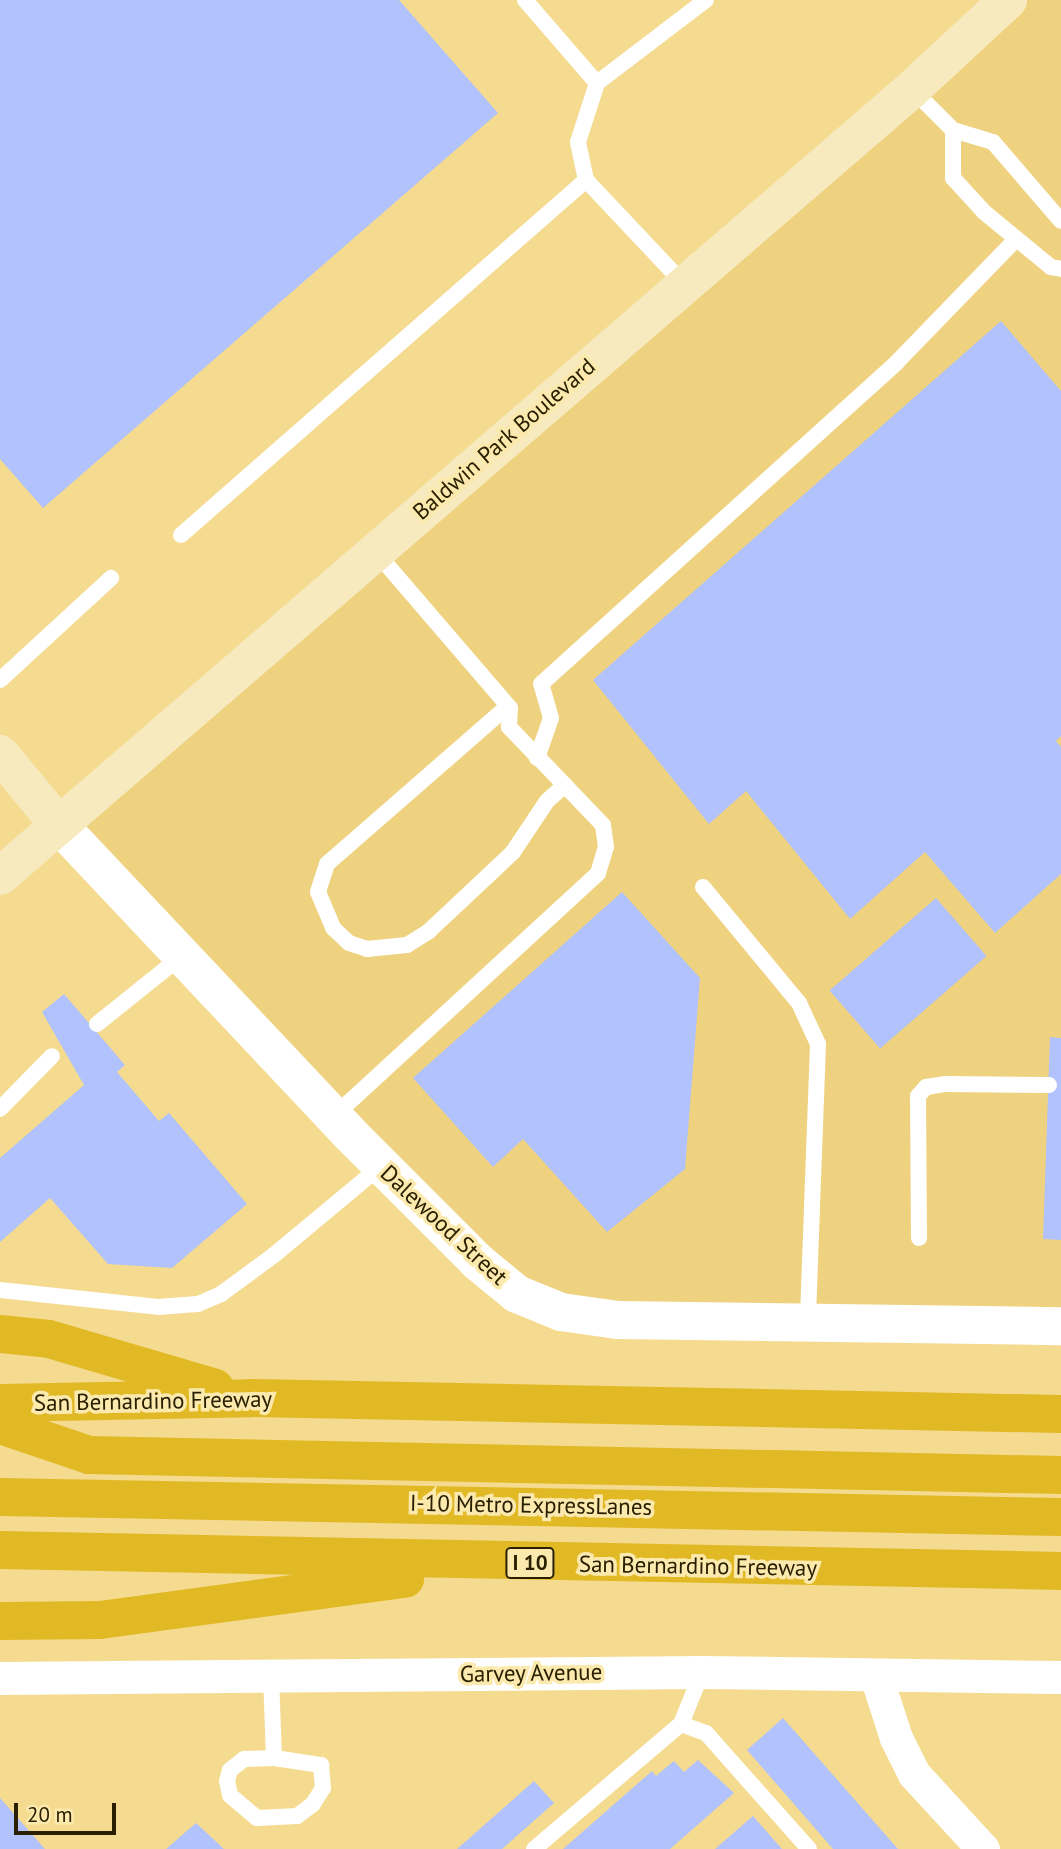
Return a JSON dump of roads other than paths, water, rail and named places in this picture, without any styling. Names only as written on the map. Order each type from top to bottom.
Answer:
[{"type":"highway","points":[[0,1334],[49,1339],[251,1398]]},
{"type":"highway","name":"San Bernardino Freeway","points":[[0,1403],[251,1398],[1061,1414]]},
{"type":"highway","points":[[0,1425],[89,1455],[1061,1475]]},
{"type":"highway","name":"I-10 Metro ExpressLanes","points":[[0,1497],[1061,1517]]},
{"type":"highway","name":"San Bernardino Freeway","points":[[0,1550],[526,1563],[1061,1571]]},
{"type":"highway","points":[[0,1621],[100,1620],[526,1563]]},
{"type":"main road","name":"Baldwin Park Boulevard","points":[[0,876],[374,550],[912,89],[1008,0]]},
{"type":"main road","name":"Dalewood Street","points":[[0,754],[59,825]]},
{"type":"street","name":"Dalewood Street","points":[[59,825],[381,1166],[478,1262],[517,1294],[561,1312],[618,1320],[1061,1326]]},
{"type":"street","name":"Garvey Avenue","points":[[0,1678],[702,1672],[1061,1677]]},
{"type":"street","points":[[876,1676],[896,1738],[914,1774],[983,1849]]},
{"type":"lane","points":[[525,0],[597,83]]},
{"type":"lane","points":[[685,285],[586,180],[578,142],[597,83],[706,0]]},
{"type":"lane","points":[[912,89],[953,130],[993,142],[1061,221]]},
{"type":"lane","points":[[953,130],[954,178],[1016,239],[1051,267],[1061,269]]},
{"type":"lane","points":[[181,534],[586,180]]},
{"type":"lane","points":[[537,758],[551,718],[541,684],[897,362],[1016,239]]},
{"type":"lane","points":[[333,1116],[598,873],[606,847],[603,825],[509,727],[508,706],[374,550]]},
{"type":"lane","points":[[0,680],[111,578]]},
{"type":"lane","points":[[508,706],[327,864],[318,892],[333,928],[349,943],[367,948],[407,945],[429,931],[513,852],[547,801],[565,785]]},
{"type":"lane","points":[[703,887],[799,1003],[818,1044],[808,1321]]},
{"type":"lane","points":[[97,1024],[182,956]]},
{"type":"lane","points":[[0,1109],[52,1056]]},
{"type":"lane","points":[[919,1238],[918,1096],[926,1087],[946,1084],[1049,1085]]},
{"type":"lane","points":[[0,1290],[158,1307],[198,1304],[220,1294],[274,1255],[381,1166]]},
{"type":"lane","points":[[534,1849],[681,1724],[702,1672]]},
{"type":"lane","points":[[271,1676],[274,1758]]},
{"type":"lane","points":[[681,1724],[706,1734],[809,1849]]},
{"type":"lane","points":[[274,1758],[321,1765],[323,1788],[313,1804],[297,1816],[257,1818],[230,1795],[227,1781],[230,1770],[244,1759],[274,1758]]}]
